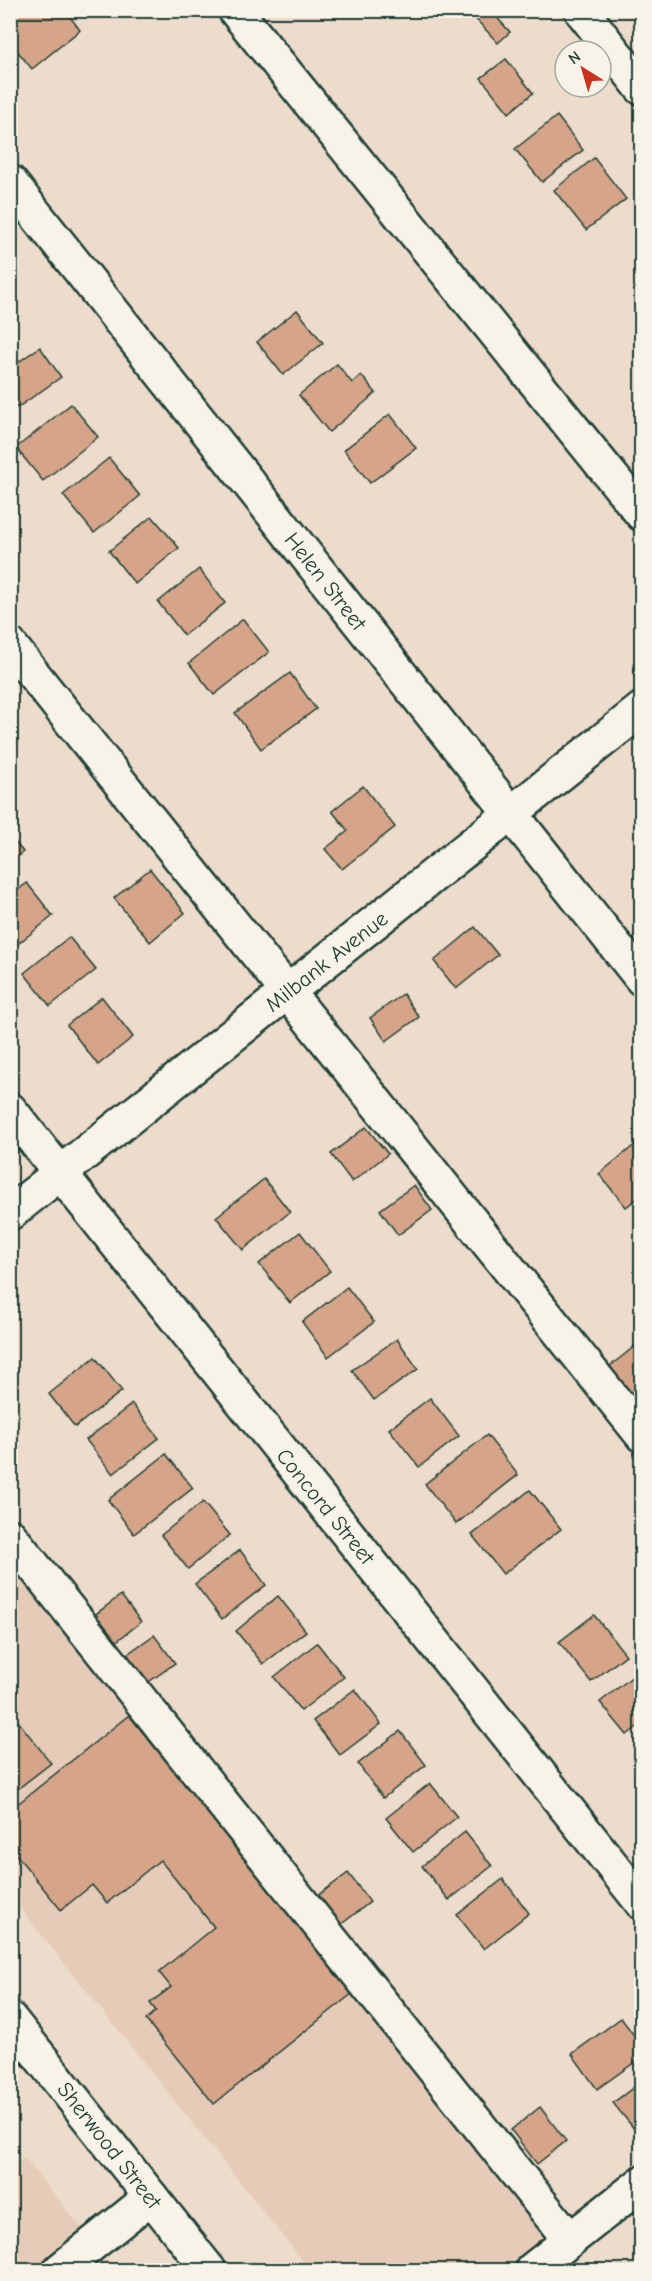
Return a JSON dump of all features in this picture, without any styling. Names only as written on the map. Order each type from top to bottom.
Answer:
[{"type":"street","points":[[235,10],[642,514]]},
{"type":"street","points":[[581,10],[642,87]]},
{"type":"street","name":"Helen Street","points":[[10,182],[642,979]]},
{"type":"street","points":[[10,645],[642,1435]]},
{"type":"street","name":"Milbank Avenue","points":[[10,1213],[512,815],[642,708]]},
{"type":"street","name":"Concord Street","points":[[10,1110],[642,1903]]},
{"type":"street","points":[[10,1536],[570,2240]]},
{"type":"street","name":"Sherwood Street","points":[[10,2019],[209,2271]]},
{"type":"street","points":[[532,2271],[642,2183]]},
{"type":"street","points":[[60,2271],[151,2197]]},
{"type":"shaded area","points":[[10,1563],[550,2232],[502,2270],[310,2270],[11,1897]]},
{"type":"shaded area","points":[[24,2157],[115,2270],[11,2270],[11,2168]]},
{"type":"building","points":[[20,10],[65,10],[80,30],[32,69],[10,42],[10,19]]},
{"type":"building","points":[[479,10],[490,10],[510,32],[498,43],[473,16]]},
{"type":"building","points":[[506,59],[533,93],[509,113],[481,78]]},
{"type":"building","points":[[557,116],[583,150],[542,182],[515,149]]},
{"type":"building","points":[[594,158],[626,199],[586,230],[554,190]]},
{"type":"building","points":[[297,310],[323,343],[283,375],[257,342]]},
{"type":"building","points":[[40,347],[61,377],[17,408],[10,397],[10,368]]},
{"type":"building","points":[[337,364],[352,383],[361,375],[376,393],[329,432],[299,395]]},
{"type":"building","points":[[71,404],[98,437],[43,481],[16,448]]},
{"type":"building","points":[[390,414],[416,448],[370,483],[344,450]]},
{"type":"building","points":[[109,458],[140,496],[94,533],[63,495]]},
{"type":"building","points":[[152,516],[179,548],[135,584],[109,551]]},
{"type":"building","points":[[199,569],[225,603],[184,635],[158,602]]},
{"type":"building","points":[[243,619],[269,652],[214,695],[189,663]]},
{"type":"building","points":[[290,673],[316,709],[261,749],[235,713]]},
{"type":"building","points":[[363,786],[395,827],[342,869],[325,849],[348,831],[332,811]]},
{"type":"building","points":[[10,836],[23,852],[10,862]]},
{"type":"building","points":[[150,869],[185,913],[150,942],[114,898]]},
{"type":"building","points":[[27,883],[53,916],[10,950],[10,896]]},
{"type":"building","points":[[475,927],[498,955],[456,989],[434,961]]},
{"type":"building","points":[[69,937],[96,970],[50,1006],[24,973]]},
{"type":"building","points":[[403,994],[419,1017],[386,1041],[370,1018]]},
{"type":"building","points":[[102,997],[133,1037],[98,1065],[67,1025]]},
{"type":"building","points":[[366,1127],[388,1154],[352,1182],[331,1154]]},
{"type":"building","points":[[642,1139],[642,1195],[626,1207],[599,1174]]},
{"type":"building","points":[[264,1179],[290,1212],[243,1250],[216,1217]]},
{"type":"building","points":[[414,1185],[432,1210],[398,1235],[380,1210]]},
{"type":"building","points":[[300,1232],[330,1271],[290,1303],[259,1264]]},
{"type":"building","points":[[347,1287],[374,1322],[328,1357],[302,1322]]},
{"type":"building","points":[[397,1339],[418,1369],[374,1400],[352,1370]]},
{"type":"building","points":[[635,1346],[642,1354],[642,1388],[628,1399],[605,1370]]},
{"type":"building","points":[[95,1357],[122,1391],[75,1427],[49,1394]]},
{"type":"building","points":[[430,1398],[459,1436],[419,1467],[389,1429]]},
{"type":"building","points":[[132,1404],[159,1438],[113,1474],[86,1440]]},
{"type":"building","points":[[487,1435],[518,1475],[456,1524],[425,1484]]},
{"type":"building","points":[[166,1454],[193,1488],[134,1534],[108,1500]]},
{"type":"building","points":[[530,1490],[561,1529],[503,1574],[472,1535]]},
{"type":"building","points":[[203,1502],[230,1535],[188,1569],[161,1535]]},
{"type":"building","points":[[240,1550],[266,1585],[222,1619],[195,1584]]},
{"type":"building","points":[[121,1595],[141,1622],[113,1644],[92,1617]]},
{"type":"building","points":[[278,1596],[306,1631],[263,1664],[236,1631]]},
{"type":"building","points":[[594,1615],[626,1655],[591,1682],[559,1642]]},
{"type":"building","points":[[154,1635],[175,1663],[146,1684],[126,1655]]},
{"type":"building","points":[[317,1643],[344,1677],[301,1711],[274,1677]]},
{"type":"building","points":[[642,1669],[642,1723],[627,1735],[600,1702]]},
{"type":"building","points":[[355,1689],[381,1724],[340,1755],[313,1721]]},
{"type":"building","points":[[10,1711],[51,1763],[10,1795]]},
{"type":"building","points":[[129,1715],[353,1993],[214,2104],[146,2020],[156,2011],[150,2003],[171,1987],[159,1972],[214,1927],[160,1860],[107,1903],[92,1885],[61,1910],[10,1847],[10,1810]]},
{"type":"building","points":[[400,1731],[426,1765],[383,1798],[358,1764]]},
{"type":"building","points":[[430,1783],[457,1817],[413,1852],[386,1818]]},
{"type":"building","points":[[465,1832],[492,1866],[449,1900],[422,1866]]},
{"type":"building","points":[[348,1873],[370,1902],[339,1926],[316,1897]]},
{"type":"building","points":[[503,1879],[529,1913],[484,1949],[457,1915]]},
{"type":"building","points":[[621,2018],[642,2046],[642,2057],[597,2089],[572,2054]]},
{"type":"building","points":[[642,2081],[642,2135],[640,2136],[613,2103]]},
{"type":"building","points":[[540,2107],[566,2141],[537,2164],[511,2130]]}]
